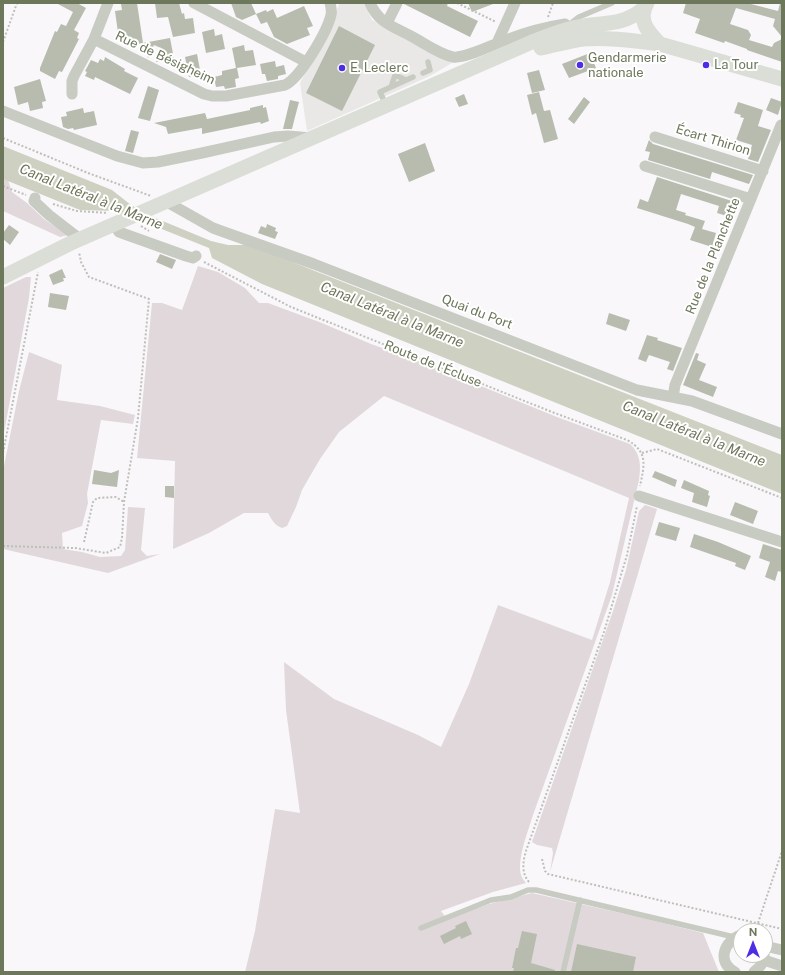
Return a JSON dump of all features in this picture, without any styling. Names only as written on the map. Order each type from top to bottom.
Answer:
[{"type":"main road","points":[[3,277],[80,239],[113,219],[167,202],[387,106],[502,48],[568,27],[622,21],[635,16],[645,6]]},
{"type":"main road","points":[[645,6],[643,20],[645,27],[660,44]]},
{"type":"main road","points":[[619,39],[622,21]]},
{"type":"main road","points":[[502,48],[585,39],[619,39],[660,44],[782,80]]},
{"type":"street","name":"Rue de Bésigheim","points":[[108,3],[94,40],[204,94],[218,97],[285,85],[294,80],[320,39],[330,17],[330,3]]},
{"type":"street","points":[[194,3],[306,62]]},
{"type":"street","points":[[370,3],[375,14],[387,24],[440,52],[453,57],[466,56],[502,48],[546,27],[568,27]]},
{"type":"street","points":[[387,24],[397,3]]},
{"type":"street","points":[[502,48],[504,26],[515,3]]},
{"type":"street","points":[[72,94],[74,76],[94,40]]},
{"type":"street","points":[[3,110],[110,153],[132,161],[143,163],[158,162],[195,155],[274,137],[288,136],[313,138]]},
{"type":"street","name":"Rue de la Planchette","points":[[673,397],[675,384],[782,125]]},
{"type":"street","name":"Écart Thirion","points":[[655,137],[763,171]]},
{"type":"street","points":[[645,166],[751,199]]},
{"type":"street","points":[[35,198],[34,201],[49,215],[80,239]]},
{"type":"street","name":"Quai du Port","points":[[167,202],[213,228],[314,264],[638,390],[692,401],[782,434]]},
{"type":"street","points":[[113,219],[119,232],[186,256],[193,258],[196,256]]},
{"type":"street","points":[[639,496],[782,542]]},
{"type":"street","points":[[733,939],[728,942],[724,957],[727,964],[735,972]]},
{"type":"street","points":[[773,962],[782,966]]},
{"type":"street","points":[[754,972],[760,967],[762,963]]},
{"type":"lane","points":[[568,27],[579,17],[612,3]]},
{"type":"lane","points":[[423,73],[430,70],[428,62]]},
{"type":"lane","points":[[391,87],[395,75],[406,80]]},
{"type":"lane","points":[[387,106],[380,92],[413,77]]},
{"type":"lane","points":[[421,928],[491,900],[512,897],[528,890],[536,890],[733,935]]},
{"type":"lane","points":[[563,972],[580,900]]},
{"type":"path","points":[[3,42],[16,3]]},
{"type":"path","points":[[457,3],[504,26]]},
{"type":"path","points":[[546,27],[553,3]]},
{"type":"path","points":[[3,138],[88,173],[167,202]]},
{"type":"path","points":[[3,186],[77,211],[113,219]]},
{"type":"path","points":[[140,226],[149,231]]},
{"type":"path","points":[[3,546],[75,548],[106,553],[120,547],[124,502],[138,418],[149,299],[89,277],[81,262],[79,250],[80,239]]},
{"type":"path","points":[[3,453],[41,258]]},
{"type":"path","name":"Route de l'Écluse","points":[[206,264],[223,271],[291,307],[545,409],[627,440],[636,445],[642,453]]},
{"type":"path","points":[[530,884],[525,877],[524,870],[526,850],[604,632],[627,555],[643,473],[644,464],[642,453],[657,449],[782,498]]},
{"type":"path","points":[[84,542],[94,502],[97,498],[116,497],[124,502]]},
{"type":"path","points":[[542,859],[545,871],[548,874],[758,923],[782,851]]},
{"type":"shaded area","points":[[338,3],[364,3],[372,20],[452,63],[430,76],[307,131],[300,83],[339,5]]},
{"type":"shaded area","points":[[3,179],[8,180],[12,192],[27,203],[44,219],[68,235],[60,237],[3,211]]},
{"type":"shaded area","points":[[198,266],[218,272],[245,288],[259,303],[268,303],[322,323],[371,344],[422,362],[557,417],[630,444],[634,448],[639,460],[639,480],[612,595],[526,837],[520,861],[520,868],[521,876],[526,883],[493,892],[441,911],[447,919],[489,904],[532,893],[703,933],[719,972],[245,972],[255,931],[275,809],[300,813],[286,710],[284,662],[334,699],[418,735],[441,747],[469,684],[498,605],[592,640],[610,582],[629,498],[384,396],[339,432],[320,459],[302,490],[287,526],[282,528],[277,525],[268,513],[244,513],[209,533],[173,549],[175,461],[137,458],[152,303],[162,303],[182,310]]},
{"type":"shaded area","points":[[26,277],[31,277],[29,298],[3,438],[3,288]]},
{"type":"shaded area","points":[[29,352],[62,365],[57,400],[100,406],[135,415],[133,424],[101,420],[87,494],[88,503],[82,526],[62,533],[63,549],[100,557],[121,556],[125,550],[128,507],[145,508],[141,550],[147,556],[160,554],[108,573],[3,549],[3,471],[19,391]]},
{"type":"shaded area","points":[[645,505],[657,509],[550,872],[553,853],[552,848],[537,845],[532,842],[613,611],[626,570],[639,511]]},
{"type":"water","name":"Canal Latéral à la Marne","points":[[3,146],[112,190],[131,205],[153,217],[211,241],[228,245],[249,245],[782,455],[782,494],[262,284],[212,258],[209,248],[117,211],[80,210],[3,179]]},
{"type":"building","points":[[56,3],[77,3],[86,8],[74,30],[79,33],[77,38],[79,39],[62,72],[59,71],[55,79],[40,71],[40,68],[55,31],[57,32],[61,24],[66,26],[73,12]]},
{"type":"building","points":[[137,3],[143,43],[126,46],[123,31],[119,40],[115,11],[122,10],[121,4]]},
{"type":"building","points":[[155,3],[179,3],[185,19],[193,18],[195,33],[173,37],[168,17],[157,18]]},
{"type":"building","points":[[231,3],[251,3],[256,14],[242,20],[236,17]]},
{"type":"building","points":[[404,3],[448,3],[447,6],[478,21],[470,37]]},
{"type":"building","points":[[468,3],[493,3],[493,4],[472,12]]},
{"type":"building","points":[[686,3],[747,3],[778,11],[780,3],[782,3],[782,37],[773,26],[775,19],[736,8],[730,24],[748,30],[751,35],[749,40],[772,47],[774,43],[782,39],[782,62],[725,41],[724,43],[695,33],[700,19],[683,13]]},
{"type":"building","points":[[304,6],[313,26],[307,28],[310,35],[287,44],[274,37],[267,22],[261,24],[256,14],[273,9],[277,18]]},
{"type":"building","points":[[339,26],[375,45],[342,111],[306,93]]},
{"type":"building","points":[[214,29],[215,36],[222,34],[225,49],[206,53],[202,32]]},
{"type":"building","points":[[170,38],[174,59],[156,62],[161,48],[154,45],[148,58],[143,43]]},
{"type":"building","points":[[244,45],[245,51],[253,50],[256,65],[237,68],[239,78],[235,79],[236,87],[225,89],[224,86],[216,87],[214,77],[222,75],[222,71],[236,68],[232,48]]},
{"type":"building","name":"Gendarmerie nationale","points":[[590,53],[596,68],[569,78],[562,64]]},
{"type":"building","points":[[197,54],[201,75],[189,77],[185,57]]},
{"type":"building","points":[[105,57],[125,69],[124,71],[138,78],[130,94],[95,77],[94,80],[85,76],[87,72],[85,71],[91,60],[98,63],[100,59],[104,61]]},
{"type":"building","points":[[275,61],[276,67],[284,65],[286,74],[278,76],[278,79],[267,81],[265,74],[262,74],[260,64]]},
{"type":"building","points":[[539,70],[545,90],[532,93],[527,73]]},
{"type":"building","points":[[40,79],[46,101],[42,102],[43,108],[30,111],[28,102],[18,105],[14,87]]},
{"type":"building","points":[[148,86],[159,90],[150,121],[138,118]]},
{"type":"building","points":[[539,92],[544,111],[550,110],[558,139],[544,143],[536,113],[532,115],[527,95]]},
{"type":"building","points":[[464,94],[468,104],[459,107],[455,98]]},
{"type":"building","points":[[584,97],[590,102],[574,124],[568,119]]},
{"type":"building","points":[[771,98],[782,102],[778,115],[766,110]]},
{"type":"building","points":[[290,100],[299,102],[292,129],[283,129]]},
{"type":"building","points":[[738,102],[763,110],[758,126],[771,130],[758,162],[748,159],[752,145],[736,140],[744,118],[740,117],[741,115],[734,113]]},
{"type":"building","points":[[263,105],[263,108],[266,107],[269,121],[261,124],[260,122],[202,134],[202,128],[168,134],[166,127],[154,123],[205,113],[207,119],[250,110],[250,108]]},
{"type":"building","points":[[83,108],[84,113],[94,111],[97,125],[74,130],[73,128],[68,129],[63,127],[61,117],[67,116],[66,112]]},
{"type":"building","points":[[131,130],[139,132],[133,153],[125,151]]},
{"type":"building","points":[[649,140],[653,144],[753,175],[749,184],[712,172],[710,179],[648,160],[650,152],[645,151]]},
{"type":"building","points":[[425,143],[435,171],[409,182],[398,154]]},
{"type":"building","points":[[657,177],[735,202],[730,217],[717,213],[719,206],[681,194],[676,210],[686,213],[685,215],[705,221],[702,229],[716,233],[712,247],[690,240],[695,227],[637,208],[640,199],[648,202]]},
{"type":"building","points":[[267,224],[276,228],[275,231],[278,232],[275,239],[258,233],[261,226],[266,228]]},
{"type":"building","points":[[9,225],[19,232],[10,245],[3,239],[3,233]]},
{"type":"building","points":[[160,254],[176,260],[172,269],[156,262]]},
{"type":"building","points":[[62,269],[66,278],[63,278],[64,281],[53,285],[49,275]]},
{"type":"building","points":[[50,293],[69,296],[66,310],[48,307]]},
{"type":"building","points":[[609,313],[630,320],[626,331],[606,324]]},
{"type":"building","points":[[647,335],[658,338],[657,340],[682,348],[673,371],[667,369],[670,362],[649,355],[646,362],[638,359]]},
{"type":"building","points":[[696,353],[699,354],[697,360],[706,364],[699,380],[717,387],[713,397],[683,385]]},
{"type":"building","points":[[94,470],[111,473],[119,470],[117,487],[92,484]]},
{"type":"building","points":[[655,471],[677,480],[675,487],[652,477]]},
{"type":"building","points":[[684,480],[709,491],[708,495],[710,496],[707,507],[692,502],[694,493],[681,488]]},
{"type":"building","points":[[165,486],[174,486],[174,498],[165,497]]},
{"type":"building","points":[[735,502],[758,511],[753,524],[730,515]]},
{"type":"building","points":[[659,522],[680,528],[676,541],[655,535]]},
{"type":"building","points":[[694,534],[751,556],[745,570],[735,566],[736,563],[690,547]]},
{"type":"building","points":[[763,544],[782,550],[782,572],[778,571],[775,581],[765,577],[770,562],[759,558]]},
{"type":"building","points":[[466,921],[472,934],[461,939],[460,936],[444,944],[440,936]]},
{"type":"building","points":[[522,931],[537,934],[531,963],[555,970],[555,972],[513,972],[514,968],[512,968],[516,948],[518,948]]},
{"type":"building","points":[[577,944],[636,957],[633,972],[571,972]]},
{"type":"place","name":"Gendarmerie nationale","points":[[580,65]]},
{"type":"place","name":"La Tour","points":[[706,65]]},
{"type":"place","name":"E. Leclerc","points":[[342,68]]}]
